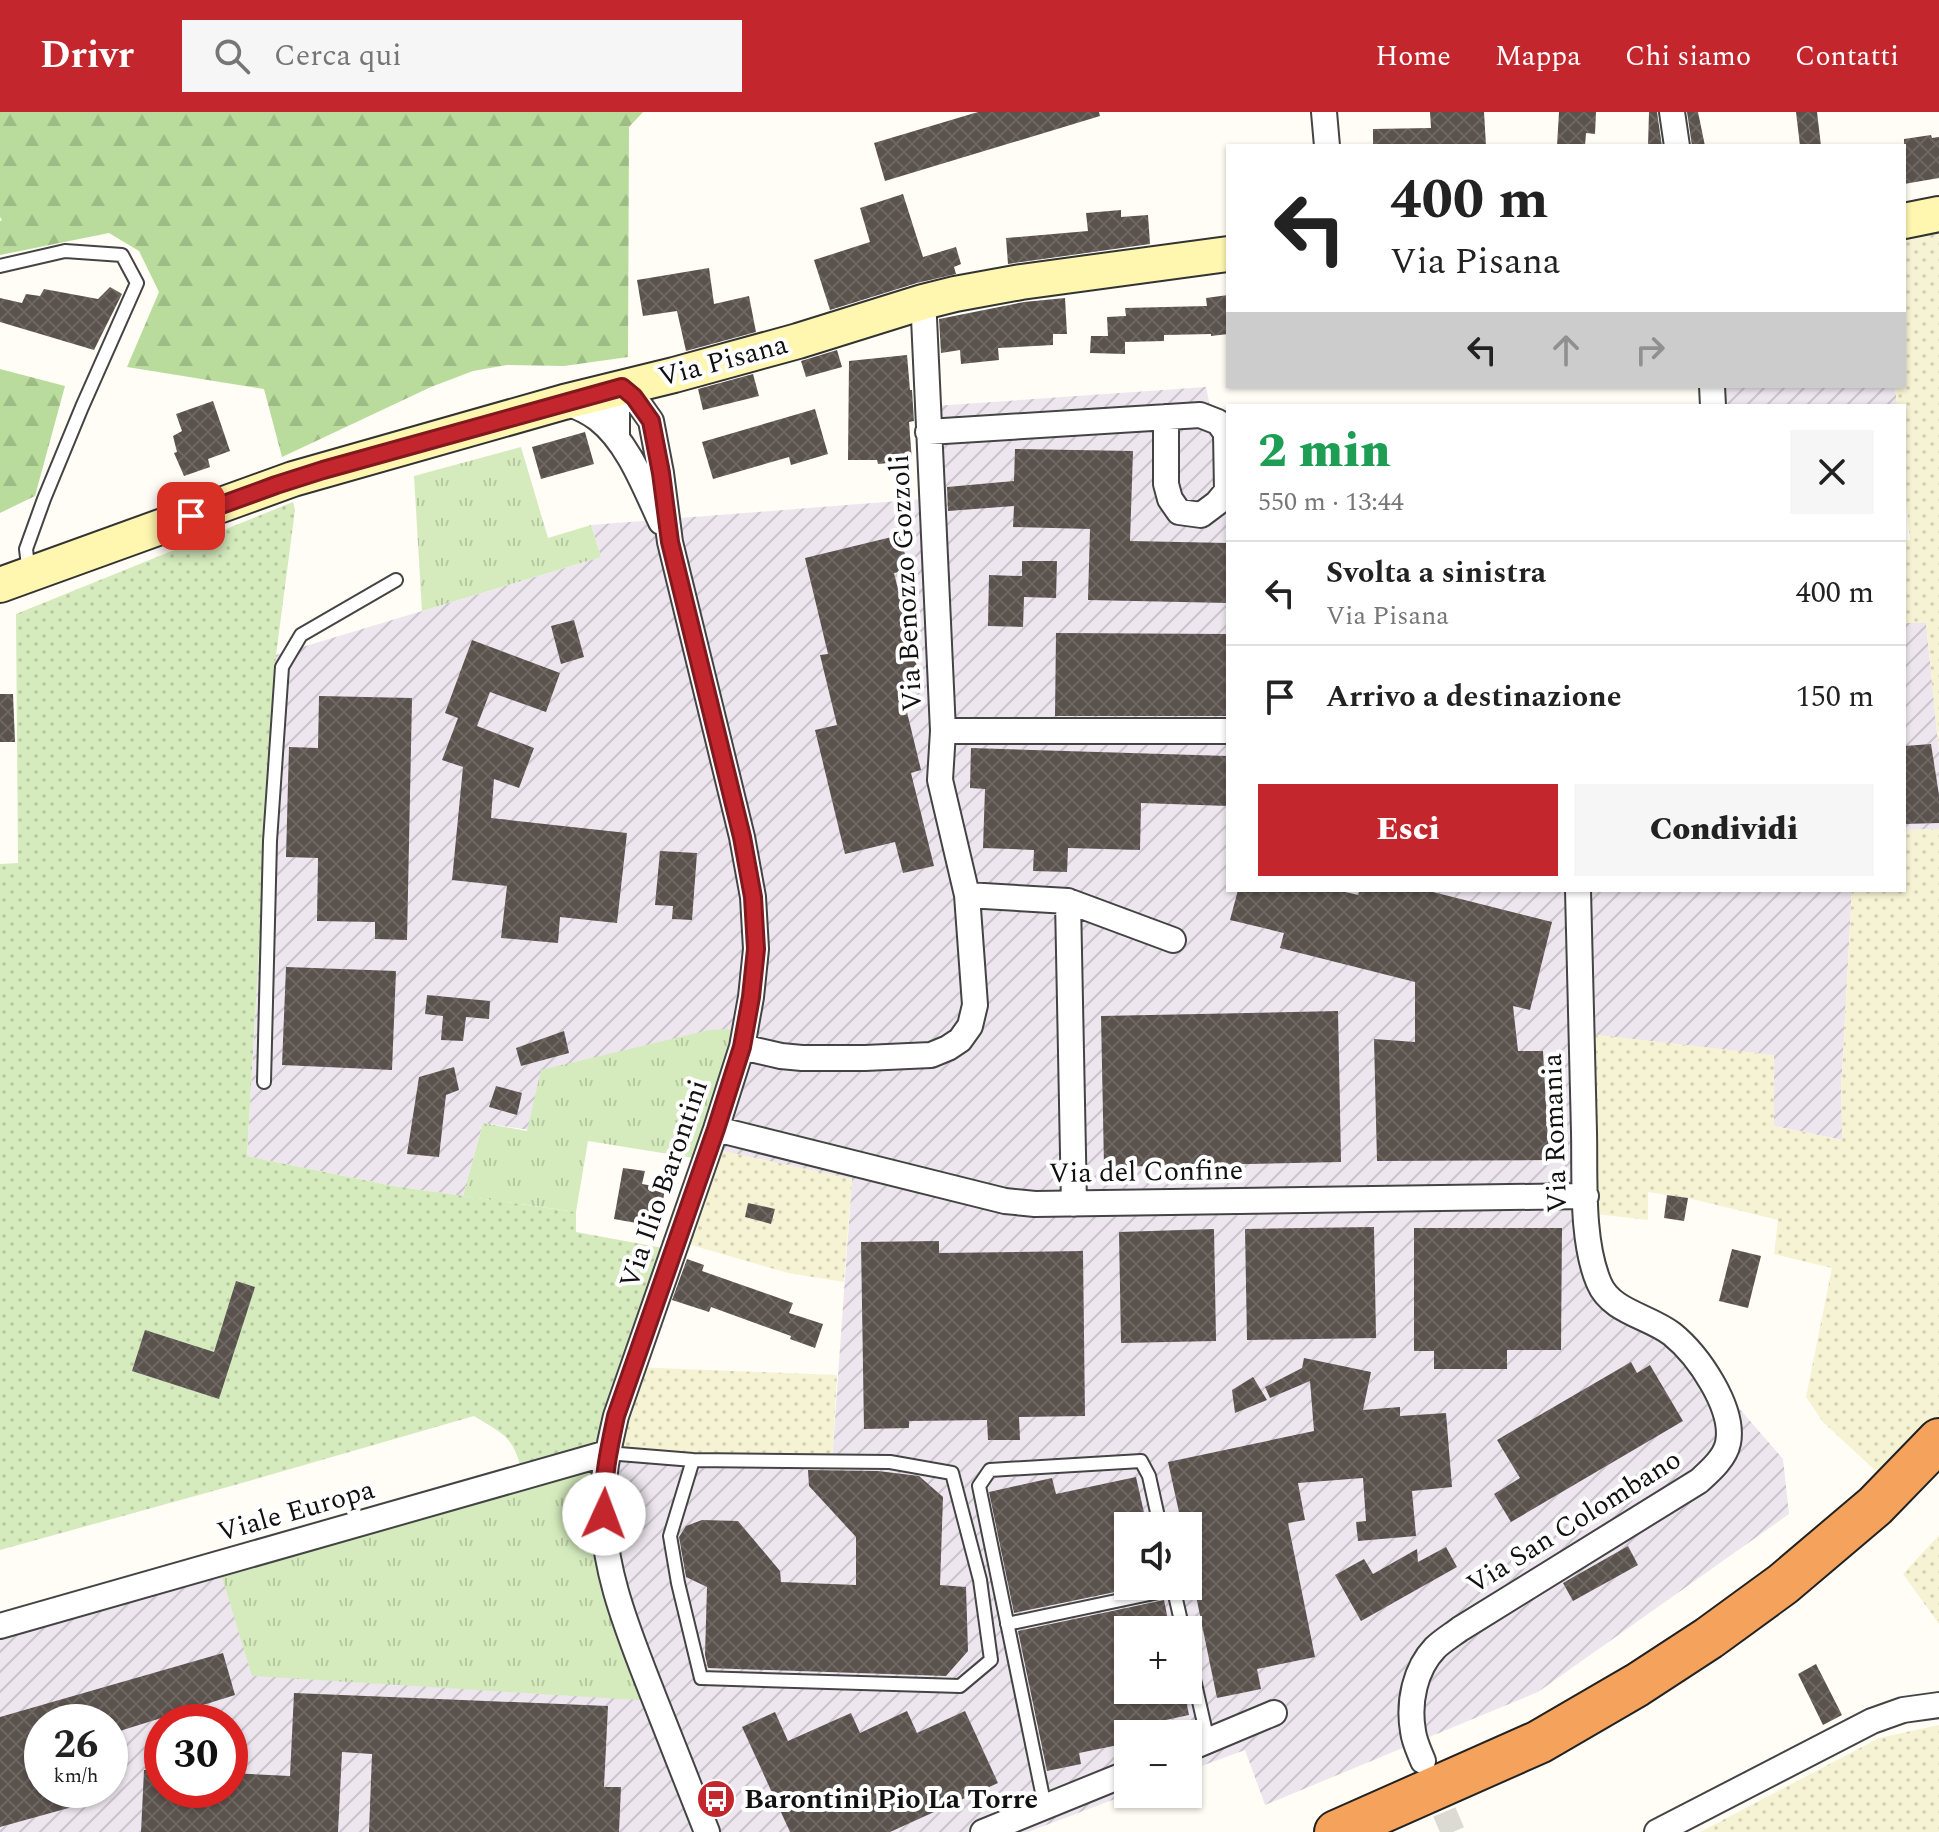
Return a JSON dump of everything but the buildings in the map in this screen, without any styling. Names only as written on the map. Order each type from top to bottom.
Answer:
[{"type":"highway","points":[[1336,1832],[1539,1742],[1637,1685],[1783,1584],[1875,1506],[1939,1440]]},
{"type":"highway","points":[[1399,1832],[1553,1762],[1653,1704],[1798,1603],[1854,1558],[1939,1477]]},
{"type":"main road","points":[[1906,221],[1939,214]]},
{"type":"main road","name":"Via Pisana","points":[[14,580],[293,479],[564,402],[798,341],[955,294],[1226,254]]},
{"type":"street","points":[[1324,112],[1327,144]]},
{"type":"street","points":[[1672,112],[1677,144]]},
{"type":"street","name":"Via Benozzo Gozzoli","points":[[742,1047],[789,1057],[931,1055],[960,1040],[968,1030],[974,1013],[967,895],[940,780],[943,731],[924,318]]},
{"type":"street","points":[[651,421],[658,398],[674,375]]},
{"type":"street","points":[[617,437],[617,411],[622,387]]},
{"type":"street","name":"Via Ilio Barontini","points":[[622,387],[634,397],[651,421],[670,542],[736,809],[753,897],[756,949],[742,1047],[616,1416],[607,1453],[603,1495],[610,1567],[620,1609],[707,1832]]},
{"type":"street","name":"Via Ilio Barontini","points":[[564,402],[590,413],[617,437],[641,479],[670,542]]},
{"type":"street","name":"Via Benozzo Gozzoli","points":[[928,432],[1200,415],[1218,422],[1226,432]]},
{"type":"street","name":"Via Benozzo Gozzoli","points":[[1166,417],[1166,484],[1170,499],[1179,512],[1201,515],[1226,492]]},
{"type":"street","name":"Via Benozzo Gozzoli","points":[[943,731],[1226,731]]},
{"type":"street","name":"Via Romania","points":[[1578,892],[1590,1253],[1602,1288],[1612,1300],[1671,1333]]},
{"type":"street","points":[[967,895],[1068,901],[1173,940]]},
{"type":"street","points":[[1068,901],[1074,1204]]},
{"type":"street","name":"Via del Confine","points":[[716,1129],[1005,1201],[1035,1204],[1586,1196]]},
{"type":"street","name":"Via San Colombano","points":[[1423,1761],[1413,1733],[1412,1699],[1423,1666],[1435,1648],[1460,1629],[1699,1481],[1718,1463],[1728,1446],[1729,1424],[1724,1407],[1699,1362],[1671,1333]]},
{"type":"street","name":"Viale Europa","points":[[0,1626],[607,1453]]},
{"type":"street","points":[[1657,1832],[1872,1721],[1903,1710],[1939,1705]]},
{"type":"street","points":[[1202,1743],[1274,1713]]},
{"type":"street","points":[[983,1832],[1114,1779]]},
{"type":"lane","points":[[0,266],[65,251],[122,255],[137,283],[82,407],[14,580]]},
{"type":"lane","points":[[264,1082],[270,841],[282,667],[301,635],[396,580]]},
{"type":"lane","points":[[607,1453],[693,1460],[890,1462],[952,1473],[980,1580],[991,1660],[960,1686],[701,1678],[670,1536],[693,1460]]},
{"type":"lane","points":[[1045,1807],[979,1486],[990,1470],[1141,1461],[1149,1476],[1157,1512]]},
{"type":"lane","points":[[1007,1624],[1115,1600]]},
{"type":"shaded area","points":[[1939,214],[1939,752],[1926,623],[1906,623],[1906,541],[1910,540],[1906,500],[1906,404],[1897,404],[1895,388],[1906,388],[1906,221]]},
{"type":"shaded area","points":[[1206,387],[1211,412],[1226,412],[1226,892],[1852,892],[1841,1091],[1843,1140],[1773,1126],[1582,1033],[1599,1283],[1699,1362],[1783,1459],[1789,1514],[1538,1692],[1265,1805],[1245,1750],[1202,1766],[1202,1720],[1114,1720],[1114,1799],[1028,1832],[0,1832],[0,1626],[218,1564],[626,1628],[607,1453],[832,1461],[852,1179],[483,1123],[463,1196],[393,1186],[247,1156],[276,655],[601,557],[591,525],[924,499],[934,406]]},
{"type":"shaded area","points":[[1714,388],[1895,388],[1897,404],[1714,404]]},
{"type":"shaded area","points":[[1926,622],[1939,752],[1939,829],[1906,830],[1906,623]]},
{"type":"shaded area","points":[[1939,829],[1939,1440],[1893,1487],[1823,1422],[1806,1397],[1832,1268],[1774,1254],[1778,1220],[1688,1198],[1648,1192],[1648,1220],[1587,1213],[1581,1033],[1774,1055],[1774,1126],[1842,1140],[1841,1091],[1852,892],[1906,892],[1906,830]]},
{"type":"shaded area","points":[[710,1148],[852,1179],[844,1282],[788,1273],[677,1241]]},
{"type":"shaded area","points":[[633,1367],[837,1375],[832,1462],[607,1453]]},
{"type":"shaded area","points":[[1939,1535],[1939,1624],[1903,1574]]},
{"type":"shaded area","points":[[1939,1725],[1939,1832],[1700,1832],[1879,1738]]},
{"type":"green space","points":[[0,112],[643,112],[629,127],[628,357],[564,366],[507,365],[473,371],[431,387],[282,457],[264,389],[127,367],[159,292],[139,251],[109,233],[0,255]]},
{"type":"green space","points":[[0,369],[65,386],[35,496],[0,513]]},
{"type":"green space","points":[[521,447],[548,538],[591,525],[601,557],[422,611],[414,476]]},
{"type":"green space","points":[[293,502],[295,510],[276,655],[247,1156],[393,1186],[576,1212],[576,1232],[674,1250],[607,1453],[524,1477],[508,1439],[474,1416],[0,1550],[0,864],[18,863],[16,614]]},
{"type":"green space","points":[[746,1028],[706,1160],[588,1141],[576,1212],[463,1196],[483,1123],[527,1131],[541,1070],[709,1030]]},
{"type":"green space","points":[[607,1453],[603,1495],[655,1701],[252,1676],[218,1564]]},
{"type":"tunnel","points":[[1430,1779],[1453,1832]]},
{"type":"place","name":"Barontini Pio La Torre","points":[[716,1799]]},
{"type":"route","points":[[191,516],[323,470],[622,387],[630,392],[651,421],[670,542],[742,837],[753,897],[756,949],[742,1047],[616,1416],[607,1453],[604,1514]]}]
